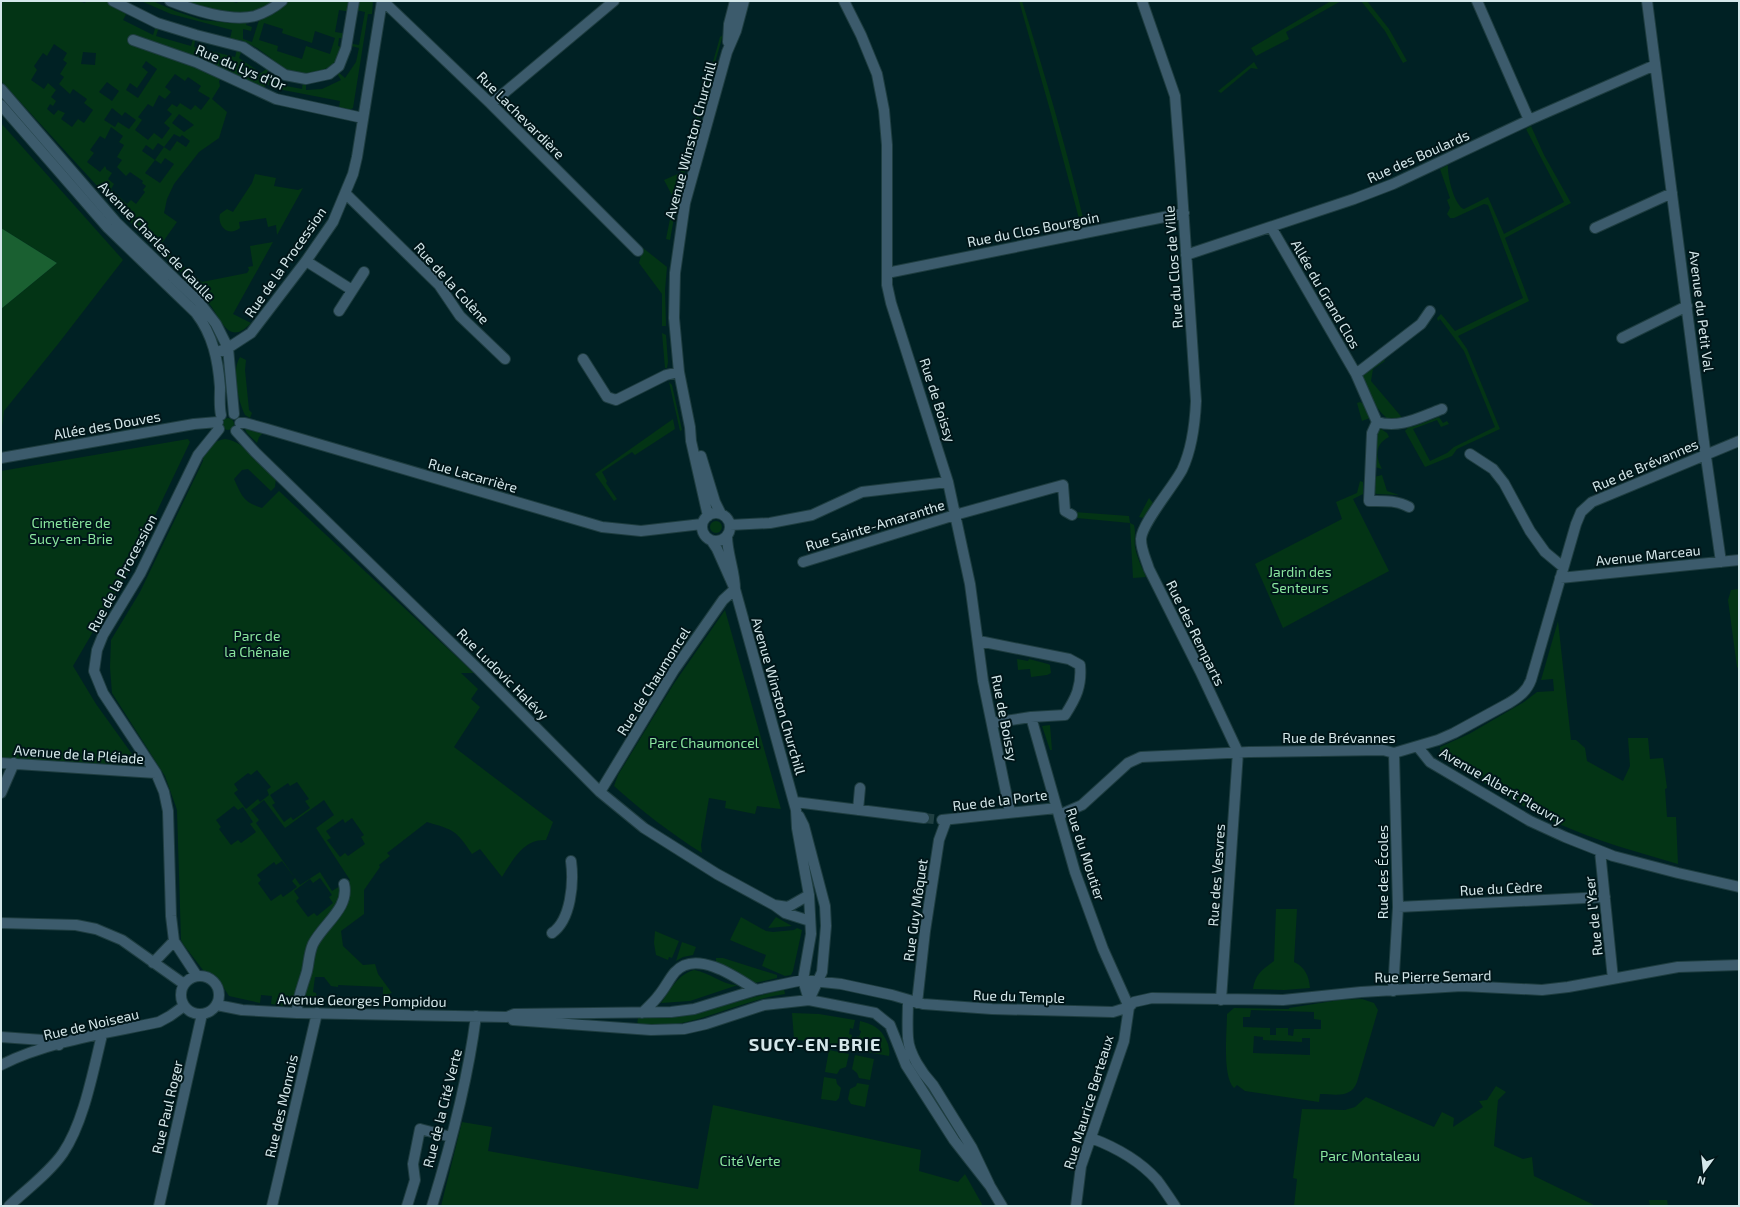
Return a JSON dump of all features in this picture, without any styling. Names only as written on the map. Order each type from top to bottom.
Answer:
[{"type":"street","points":[[113,1],[157,23],[243,47],[285,75],[304,79],[329,74],[339,66],[346,48],[354,1]]},
{"type":"street","points":[[170,1],[195,11],[240,17],[255,16],[282,1]]},
{"type":"street","name":"Rue Lachevardière","points":[[382,1],[491,104],[638,251]]},
{"type":"street","name":"Rue de la Procession","points":[[215,353],[228,348],[252,334],[333,222],[345,193],[357,157],[382,1]]},
{"type":"street","points":[[491,104],[614,1]]},
{"type":"street","name":"Avenue Winston Churchill","points":[[727,52],[730,24],[735,1]]},
{"type":"street","name":"Avenue Winston Churchill","points":[[705,520],[675,344],[675,273],[680,230],[693,174],[727,52],[736,32],[744,1]]},
{"type":"street","name":"Rue de Boissy","points":[[844,1],[861,35],[877,74],[884,110],[887,144],[887,284],[891,303],[948,482],[956,515],[970,584],[979,641],[983,681],[1010,812]]},
{"type":"street","name":"Rue du Clos de Ville","points":[[1142,1],[1175,96],[1196,401],[1195,421],[1182,470],[1158,509],[1146,524]]},
{"type":"street","points":[[1477,1],[1529,120]]},
{"type":"street","name":"Avenue du Petit Val","points":[[1647,1],[1706,454],[1722,562]]},
{"type":"street","name":"Rue du Lys d'Or","points":[[134,40],[196,62],[276,99],[363,118]]},
{"type":"street","name":"Rue des Boulards","points":[[1186,255],[1354,199],[1393,184],[1529,120],[1655,65]]},
{"type":"street","name":"Avenue Charles de Gaulle","points":[[1,89],[116,222],[199,302],[216,324],[228,348],[234,414]]},
{"type":"street","name":"Avenue Charles de Gaulle","points":[[1,105],[108,228],[196,313],[208,330],[215,353],[220,388],[219,422]]},
{"type":"street","name":"Rue de la Colène","points":[[345,193],[439,285],[460,316],[505,359]]},
{"type":"street","points":[[1595,228],[1672,193]]},
{"type":"street","name":"Rue du Clos Bourgoin","points":[[887,273],[1184,213]]},
{"type":"street","name":"Allée du Grand Clos","points":[[1271,227],[1356,374],[1377,422]]},
{"type":"street","points":[[306,261],[352,290]]},
{"type":"street","points":[[339,311],[364,272]]},
{"type":"street","points":[[1622,338],[1687,306]]},
{"type":"street","name":"Allée du Grand Clos","points":[[1356,374],[1421,324],[1430,311]]},
{"type":"street","points":[[583,359],[607,397],[616,400],[666,375],[679,372]]},
{"type":"street","points":[[1409,507],[1402,503],[1389,501],[1369,501],[1372,433],[1377,422],[1387,425],[1404,424],[1442,409]]},
{"type":"street","points":[[227,413],[234,414],[238,418],[238,427],[227,434],[219,422],[227,413]]},
{"type":"street","name":"Rue de la Procession","points":[[174,940],[171,916],[168,811],[164,792],[156,773],[102,693],[94,671],[97,650],[103,635],[140,574],[198,455],[219,422]]},
{"type":"street","name":"Allée des Douves","points":[[1,458],[194,424],[219,422]]},
{"type":"street","name":"Rue Lacarrière","points":[[238,427],[245,423],[267,428],[602,527],[641,531],[705,520]]},
{"type":"street","name":"Rue Ludovic Halévy","points":[[238,427],[254,452],[482,672],[600,792],[644,828],[717,874],[774,905],[785,913],[810,920]]},
{"type":"street","name":"Avenue Winston Churchill","points":[[690,427],[697,440],[714,498],[721,514]]},
{"type":"street","name":"Rue de Brévannes","points":[[1058,811],[1082,805],[1128,763],[1141,757],[1286,751],[1383,750],[1394,753],[1418,747],[1468,726],[1518,698],[1528,688],[1537,662],[1563,567],[1581,512],[1592,502],[1739,441]]},
{"type":"street","points":[[1470,454],[1493,469],[1504,483],[1530,531],[1545,552],[1563,567]]},
{"type":"street","points":[[730,525],[770,523],[805,517],[862,492],[948,482]]},
{"type":"street","name":"Rue Sainte-Amaranthe","points":[[803,562],[956,515],[1063,485],[1065,511],[1072,515]]},
{"type":"street","points":[[712,514],[721,514],[730,525],[729,533],[720,541],[711,540],[704,534],[705,520],[712,514]]},
{"type":"street","name":"Rue des Remparts","points":[[1146,524],[1141,538],[1143,552],[1149,569],[1200,671],[1238,752]]},
{"type":"street","name":"Avenue Winston Churchill","points":[[727,536],[728,553],[735,577],[735,589],[795,806],[804,826],[825,906],[826,941],[822,972],[809,1000]]},
{"type":"street","name":"Avenue Winston Churchill","points":[[711,540],[717,549],[728,579],[735,589]]},
{"type":"street","name":"Avenue Marceau","points":[[1560,578],[1739,560]]},
{"type":"street","name":"Rue de Chaumoncel","points":[[600,792],[674,670],[723,600],[735,589]]},
{"type":"street","points":[[979,641],[1069,659],[1080,666],[1081,678],[1076,698],[1065,715],[1031,717],[992,723]]},
{"type":"street","name":"Rue du Moutier","points":[[1031,717],[1080,886],[1103,949],[1129,1007]]},
{"type":"street","name":"Avenue Albert Pleuvry","points":[[1418,747],[1430,762],[1530,821],[1565,837],[1600,851],[1678,874],[1739,887]]},
{"type":"street","name":"Rue des Vesvres","points":[[1221,1000],[1238,752]]},
{"type":"street","name":"Rue des Écoles","points":[[1393,991],[1398,907],[1394,753]]},
{"type":"street","name":"Avenue de la Pléiade","points":[[1,763],[156,773]]},
{"type":"street","points":[[1,793],[14,763]]},
{"type":"street","points":[[858,810],[860,788]]},
{"type":"street","points":[[795,806],[858,810],[924,818]]},
{"type":"street","name":"Avenue Winston Churchill","points":[[795,806],[797,828],[809,895],[811,934],[803,980],[809,1000]]},
{"type":"street","name":"Rue de la Porte","points":[[944,821],[1010,812],[1058,811]]},
{"type":"street","name":"Rue Guy Môquet","points":[[913,1002],[939,840],[944,821]]},
{"type":"street","name":"Rue de l'Yser","points":[[1600,851],[1613,978]]},
{"type":"street","points":[[552,933],[559,928],[569,903],[573,876],[570,861]]},
{"type":"street","points":[[297,1013],[298,997],[305,978],[311,950],[317,937],[341,906],[346,892],[344,884]]},
{"type":"street","points":[[774,905],[788,907],[809,895]]},
{"type":"street","name":"Rue du Cèdre","points":[[1398,907],[1605,897]]},
{"type":"street","points":[[1,923],[76,925],[110,934],[122,940],[153,964],[184,984]]},
{"type":"street","points":[[153,964],[174,940],[197,976]]},
{"type":"street","points":[[642,1013],[658,996],[675,971],[681,966],[690,963],[703,962],[739,978],[756,990]]},
{"type":"street","name":"Rue Pierre Semard","points":[[1129,1007],[1134,1002],[1152,998],[1283,1000],[1361,992],[1462,986],[1542,990],[1568,987],[1678,967],[1739,965]]},
{"type":"street","points":[[197,976],[209,978],[218,987],[219,999],[217,1005],[213,1010],[202,1014],[192,1012],[184,1006],[181,995],[184,984],[197,976]]},
{"type":"street","name":"Avenue Georges Pompidou","points":[[217,1005],[242,1010],[297,1013],[508,1017],[514,1014],[642,1013],[694,1009],[756,990],[803,980],[818,980]]},
{"type":"street","points":[[818,980],[892,995],[913,1002],[908,1037],[912,1053],[972,1148],[990,1186],[1002,1206]]},
{"type":"street","points":[[809,1000],[875,1013],[890,1025],[902,1057],[927,1100],[954,1140],[990,1186]]},
{"type":"street","name":"Avenue Georges Pompidou","points":[[508,1017],[513,1020],[643,1029],[684,1029],[706,1024],[764,1004],[809,1000]]},
{"type":"street","name":"Rue du Temple","points":[[913,1002],[978,1008],[1113,1012],[1129,1007]]},
{"type":"street","name":"Rue de Noiseau","points":[[1,1065],[35,1051],[102,1034],[159,1022],[184,1006]]},
{"type":"street","name":"Rue Maurice Berteaux","points":[[1076,1206],[1081,1166],[1124,1041],[1129,1007]]},
{"type":"street","name":"Rue des Monrois","points":[[272,1206],[317,1013]]},
{"type":"street","name":"Rue Paul Roger","points":[[159,1206],[202,1014]]},
{"type":"street","name":"Rue de la Cité Verte","points":[[432,1206],[451,1137],[471,1054],[476,1016]]},
{"type":"street","points":[[9,1206],[45,1173],[63,1153],[77,1125],[90,1084],[102,1034]]},
{"type":"street","points":[[1,1037],[43,1040],[59,1045]]},
{"type":"street","points":[[407,1206],[415,1180],[413,1164],[420,1129],[451,1137]]},
{"type":"street","points":[[1090,1138],[1112,1146],[1144,1167],[1157,1181],[1175,1206]]},
{"type":"green space","points":[[1,1],[78,1],[85,3],[86,1],[113,1],[160,24],[156,36],[191,46],[194,35],[196,35],[194,47],[235,57],[238,46],[229,43],[232,30],[171,14],[141,1],[153,1],[175,11],[202,20],[232,23],[232,17],[170,1],[230,1],[237,3],[238,1],[373,1],[372,14],[368,14],[353,108],[349,110],[339,108],[340,101],[278,89],[266,84],[264,89],[225,72],[219,81],[220,86],[212,99],[227,112],[219,138],[199,152],[174,184],[167,199],[164,213],[177,222],[160,246],[202,282],[247,273],[249,270],[248,267],[253,266],[250,246],[273,242],[233,314],[251,323],[244,330],[237,332],[232,332],[227,329],[211,306],[197,291],[194,285],[132,224],[1,81]],"holes":[[[129,9],[157,23],[153,35],[123,20]],[[352,9],[365,12],[359,45],[347,43],[347,45],[359,48],[356,62],[345,78],[336,70],[346,48],[338,46],[339,38],[348,39]],[[339,10],[351,12],[348,34],[335,32]],[[248,19],[259,20],[252,42],[243,39],[243,29],[251,31],[252,27],[246,25]],[[264,23],[283,29],[282,33],[312,43],[315,31],[335,38],[330,54],[306,46],[302,59],[277,51],[278,46],[259,40]],[[241,40],[257,48],[272,59],[270,66],[261,73],[239,58],[243,47],[240,46]],[[54,44],[67,53],[63,60],[67,63],[60,74],[64,77],[59,84],[70,94],[73,89],[87,99],[84,103],[93,110],[84,123],[78,119],[72,127],[61,119],[65,113],[58,110],[54,115],[47,109],[50,104],[53,106],[56,101],[51,97],[56,90],[48,83],[44,89],[31,80],[37,70],[34,66],[43,53],[47,56]],[[83,52],[96,53],[95,65],[81,64]],[[146,61],[157,69],[138,98],[126,90],[130,83],[137,88],[148,72],[142,67]],[[277,63],[285,69],[301,73],[303,79],[302,89],[281,85],[265,77],[270,66],[272,67]],[[329,67],[335,70],[341,80],[322,89],[306,90],[306,79],[304,78],[307,73],[319,72]],[[175,74],[185,81],[188,77],[201,86],[198,91],[210,98],[201,110],[195,105],[191,110],[180,103],[177,107],[172,104],[167,110],[172,114],[164,123],[170,128],[162,139],[154,133],[148,140],[135,130],[142,120],[138,117],[148,104],[153,107],[159,95],[165,99],[171,92],[165,87]],[[107,82],[119,91],[112,101],[99,92]],[[112,108],[122,116],[125,112],[136,120],[129,129],[118,122],[115,127],[104,120]],[[179,114],[194,125],[184,132],[172,123]],[[111,127],[123,136],[119,142],[124,145],[117,157],[122,160],[117,167],[126,176],[130,172],[143,181],[142,183],[146,186],[143,190],[145,192],[136,204],[131,200],[127,204],[111,189],[114,184],[108,179],[112,173],[106,169],[105,166],[100,172],[87,162],[94,153],[90,150],[100,136],[105,139]],[[174,134],[180,137],[182,135],[190,141],[186,147],[177,141],[170,151],[164,147]],[[158,143],[164,147],[155,160],[142,151],[146,145],[153,150]],[[165,158],[174,164],[160,183],[145,173],[155,160],[161,164]]]},
{"type":"green space","points":[[1019,1],[1022,1],[1047,85],[1071,169],[1085,226],[1081,226]]},
{"type":"green space","points":[[1331,1],[1341,1],[1286,32],[1289,39],[1256,56],[1251,48]]},
{"type":"green space","points":[[1361,1],[1367,1],[1389,29],[1407,61],[1403,63],[1385,31]]},
{"type":"green space","points":[[723,35],[708,87],[707,83],[720,37]]},
{"type":"green space","points":[[1254,62],[1258,69],[1251,68],[1221,93],[1218,91]]},
{"type":"green space","points":[[697,115],[700,116],[691,149],[687,148]]},
{"type":"green space","points":[[1,123],[123,260],[4,411],[1,435],[1,309],[57,263],[1,228]]},
{"type":"green space","points":[[1531,126],[1544,155],[1571,203],[1505,238],[1529,301],[1458,336],[1467,349],[1500,429],[1457,449],[1452,456],[1425,467],[1405,431],[1409,426],[1412,427],[1439,417],[1443,423],[1447,421],[1449,424],[1441,427],[1437,420],[1413,429],[1430,461],[1447,453],[1454,447],[1495,427],[1464,351],[1440,319],[1438,321],[1437,318],[1441,314],[1455,331],[1523,298],[1488,205],[1484,204],[1454,218],[1450,218],[1447,214],[1450,208],[1447,200],[1450,198],[1440,169],[1448,165],[1450,182],[1454,196],[1460,206],[1464,209],[1488,197],[1504,234],[1564,202],[1526,129]]},
{"type":"green space","points":[[685,154],[689,155],[677,201],[670,240],[666,239],[674,199],[664,180],[680,173]]},
{"type":"green space","points":[[255,174],[276,178],[274,186],[298,190],[303,188],[277,235],[276,225],[268,227],[266,218],[239,222],[240,228],[236,231],[228,231],[222,227],[220,223],[220,214],[227,209],[233,212],[252,183]]},
{"type":"green space","points":[[1,228],[57,263],[1,309]]},
{"type":"green space","points":[[643,248],[667,267],[665,290],[666,326],[662,326],[662,294],[639,263]]},
{"type":"green space","points":[[662,333],[666,335],[667,368],[665,368]]},
{"type":"green space","points":[[240,357],[246,360],[245,370],[249,410],[252,413],[250,418],[245,415],[242,409],[236,386],[236,370]]},
{"type":"green space","points":[[1384,360],[1385,361],[1373,369],[1371,381],[1405,421],[1392,421],[1388,419],[1377,408],[1365,386],[1363,375]]},
{"type":"green space","points":[[669,382],[672,385],[682,430],[680,431]]},
{"type":"green space","points":[[1360,402],[1364,404],[1367,413],[1370,413],[1370,418],[1362,421],[1357,403]]},
{"type":"green space","points":[[228,418],[232,420],[234,424],[232,428],[228,430],[224,428],[222,424],[224,420]]},
{"type":"green space","points":[[673,419],[675,429],[635,455],[632,452],[602,472],[607,481],[606,483],[617,499],[614,501],[595,474]]},
{"type":"green space","points":[[244,427],[264,432],[259,437],[257,443],[247,433]]},
{"type":"green space","points":[[1381,429],[1387,433],[1389,437],[1381,443],[1377,455],[1382,469],[1375,467],[1377,433]]},
{"type":"green space","name":"Cimetière de Sucy-en-Brie","points":[[188,439],[190,442],[128,572],[73,666],[96,704],[132,754],[126,765],[1,758],[1,471]]},
{"type":"green space","name":"Parc de la Chênaie","points":[[225,439],[239,444],[246,449],[276,478],[275,487],[271,491],[248,469],[242,470],[234,479],[241,494],[247,501],[262,508],[279,491],[474,673],[461,673],[478,689],[471,699],[480,707],[454,747],[553,822],[546,840],[531,843],[525,847],[515,858],[502,877],[480,849],[472,854],[454,832],[427,822],[387,853],[390,856],[379,865],[380,867],[364,890],[364,914],[341,931],[343,946],[363,965],[375,964],[378,974],[392,993],[383,995],[383,987],[331,986],[324,977],[315,977],[313,992],[316,993],[317,998],[305,999],[284,1006],[271,1004],[272,996],[261,995],[260,1003],[229,996],[217,977],[203,970],[181,940],[177,810],[165,776],[112,693],[110,667],[111,640],[140,592],[203,461],[205,452],[216,441]],"holes":[[[257,770],[271,787],[267,790],[269,795],[260,802],[258,799],[246,809],[234,793],[238,790],[234,784],[248,773],[251,775]],[[297,782],[309,799],[305,801],[310,808],[293,820],[291,817],[284,822],[272,805],[275,803],[270,795],[288,783],[290,786]],[[264,800],[285,828],[324,800],[334,815],[316,828],[350,880],[332,891],[320,872],[300,885],[256,823],[259,820],[251,810]],[[234,806],[238,810],[243,807],[253,822],[250,824],[256,832],[241,843],[238,840],[231,845],[219,829],[221,827],[216,820]],[[352,818],[364,835],[361,837],[365,844],[348,856],[345,853],[340,857],[327,840],[331,838],[326,831],[343,819],[345,823]],[[282,861],[295,878],[292,881],[297,887],[283,897],[281,894],[271,901],[258,883],[261,880],[257,875],[274,862],[276,865]],[[320,878],[332,895],[329,897],[333,903],[317,916],[314,913],[308,917],[296,901],[299,898],[294,891],[310,879],[313,883]]]},
{"type":"green space","points":[[1382,475],[1387,491],[1399,495],[1374,493],[1374,489],[1376,488],[1374,485],[1374,477]]},
{"type":"green space","name":"Jardin des Senteurs","points":[[1360,481],[1363,482],[1363,494],[1353,499],[1389,571],[1283,628],[1255,564],[1342,519],[1336,502],[1357,493]]},
{"type":"green space","points":[[1149,498],[1153,503],[1143,518],[1139,517]]},
{"type":"green space","points":[[1074,512],[1129,516],[1130,523],[1077,518]]},
{"type":"green space","points":[[714,521],[718,521],[722,527],[718,533],[714,533],[710,529],[710,525]]},
{"type":"green space","points":[[1130,523],[1134,525],[1136,551],[1146,577],[1133,578]]},
{"type":"green space","points":[[1739,589],[1739,669],[1737,667],[1728,600],[1731,590]]},
{"type":"green space","name":"Parc Chaumoncel","points":[[725,610],[781,809],[757,806],[755,814],[725,808],[726,801],[709,798],[701,845],[702,853],[656,821],[614,786],[618,775],[673,685]]},
{"type":"green space","points":[[1558,621],[1571,740],[1576,740],[1585,748],[1587,761],[1623,781],[1630,766],[1628,738],[1648,738],[1650,759],[1663,758],[1667,788],[1665,789],[1667,817],[1676,817],[1678,864],[1603,841],[1543,817],[1513,801],[1440,755],[1440,747],[1469,734],[1524,702],[1537,692],[1554,691],[1553,679],[1541,680]]},
{"type":"green space","points":[[1017,659],[1028,661],[1029,659],[1048,664],[1050,665],[1051,673],[1031,677],[1030,669],[1018,670]]},
{"type":"green space","points":[[1050,725],[1052,750],[1050,750],[1042,726]]},
{"type":"green space","points":[[1276,909],[1297,909],[1294,962],[1301,966],[1306,972],[1310,988],[1284,990],[1253,989],[1256,979],[1263,969],[1274,961]]},
{"type":"green space","points":[[741,917],[766,931],[773,932],[794,930],[797,928],[802,930],[791,975],[785,976],[762,966],[766,955],[730,940]]},
{"type":"green space","points":[[776,917],[792,926],[768,928]]},
{"type":"green space","points":[[655,931],[679,941],[672,958],[669,957],[668,960],[656,955],[654,943]]},
{"type":"green space","points":[[682,942],[696,947],[693,955],[683,957],[676,961]]},
{"type":"green space","points":[[716,958],[723,958],[777,975],[777,978],[755,983],[748,982],[747,978],[716,964]]},
{"type":"green space","points":[[694,970],[700,971],[727,983],[738,985],[690,1001],[661,1003],[671,988],[683,975]]},
{"type":"green space","points":[[784,989],[785,994],[755,1001],[695,1020],[665,1026],[637,1026],[638,1017],[710,1009]]},
{"type":"green space","points":[[1362,999],[1374,1003],[1378,1010],[1357,1082],[1351,1091],[1336,1095],[1320,1094],[1319,1102],[1245,1091],[1237,1085],[1234,1088],[1230,1082],[1228,1074],[1226,1053],[1227,1014],[1234,1008],[1289,1009],[1339,1000]],"holes":[[[1251,1010],[1314,1012],[1314,1019],[1321,1020],[1321,1029],[1294,1029],[1293,1036],[1288,1035],[1288,1028],[1276,1028],[1276,1035],[1270,1035],[1270,1028],[1243,1027],[1243,1017],[1250,1017]],[[1254,1036],[1263,1037],[1263,1040],[1302,1042],[1302,1038],[1310,1038],[1310,1055],[1253,1053]]]},
{"type":"green space","points":[[792,1013],[819,1014],[855,1020],[853,1029],[850,1028],[849,1034],[852,1035],[850,1049],[794,1039]]},
{"type":"green space","points":[[860,1021],[874,1026],[880,1031],[888,1044],[889,1056],[855,1050],[857,1036],[859,1037],[861,1031],[859,1030]]},
{"type":"green space","points":[[829,1050],[849,1054],[846,1067],[840,1069],[837,1074],[825,1072]]},
{"type":"green space","points":[[855,1055],[874,1059],[870,1080],[859,1078],[857,1073],[852,1069]]},
{"type":"green space","points":[[824,1077],[836,1079],[837,1084],[841,1088],[839,1098],[836,1101],[821,1099]]},
{"type":"green space","points":[[857,1083],[869,1085],[865,1107],[851,1104],[848,1099],[850,1089],[856,1086]]},
{"type":"green space","name":"Parc Montaleau","points":[[1496,1086],[1506,1092],[1498,1100],[1494,1146],[1523,1159],[1532,1157],[1534,1176],[1596,1206],[1294,1206],[1297,1179],[1293,1178],[1302,1109],[1345,1110],[1355,1107],[1366,1097],[1434,1127],[1442,1112],[1454,1118],[1453,1127],[1483,1107],[1479,1101],[1487,1100]]},
{"type":"green space","name":"Cité Verte","points":[[713,1105],[921,1150],[919,1171],[958,1182],[965,1174],[983,1206],[441,1206],[462,1122],[492,1127],[488,1151],[698,1189]]},
{"type":"green space","points":[[1649,1200],[1667,1200],[1668,1206],[1650,1206]]},
{"type":"tunnel","points":[[924,818],[942,820]]},
{"type":"district","name":"SUCY-EN-BRIE","points":[[815,1044]]}]
